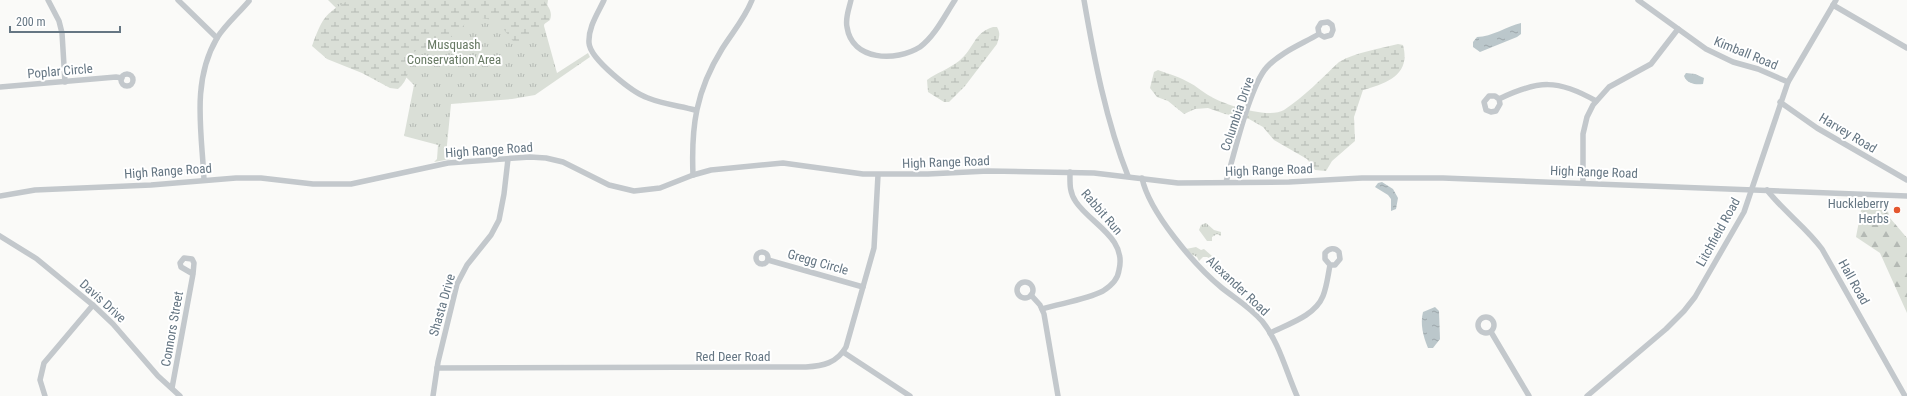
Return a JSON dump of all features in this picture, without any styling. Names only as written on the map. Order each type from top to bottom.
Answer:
[{"type":"street","points":[[48,0],[62,33],[64,82]]},
{"type":"street","points":[[178,0],[217,38]]},
{"type":"street","points":[[604,0],[590,33],[590,46],[599,62],[639,94],[647,98],[695,110]]},
{"type":"street","points":[[693,175],[695,110],[702,88],[711,68],[752,0]]},
{"type":"street","points":[[852,0],[846,20],[847,28],[852,40],[857,47],[865,52],[884,57],[904,54],[920,47],[934,32],[954,0]]},
{"type":"street","points":[[1084,0],[1090,34],[1111,124],[1128,176]]},
{"type":"street","name":"Kimball Road","points":[[1638,0],[1703,47],[1723,57],[1788,82]]},
{"type":"street","points":[[204,180],[200,95],[206,65],[217,38],[249,1]]},
{"type":"street","points":[[1835,2],[1907,48]]},
{"type":"street","name":"Litchfield Road","points":[[1587,396],[1666,329],[1690,304],[1744,212],[1788,82],[1835,2]]},
{"type":"street","points":[[1583,183],[1584,130],[1587,117],[1596,101],[1609,87],[1644,70],[1651,64],[1678,29]]},
{"type":"street","name":"Columbia Drive","points":[[1226,182],[1258,80],[1268,66],[1319,34]]},
{"type":"street","name":"Poplar Circle","points":[[0,87],[116,77],[122,78]]},
{"type":"street","points":[[1499,99],[1516,91],[1550,84],[1567,87],[1596,101]]},
{"type":"street","name":"Harvey Road","points":[[1780,102],[1817,128],[1907,180]]},
{"type":"street","name":"High Range Road","points":[[0,196],[35,190],[151,185],[248,178],[313,184],[351,184],[439,165],[530,157],[555,160],[579,169],[617,188],[634,191],[664,187],[693,175],[720,169],[783,163],[846,173],[878,175],[988,171],[1070,172],[1128,176],[1174,182],[1294,182],[1381,178],[1583,183],[1907,196]]},
{"type":"street","name":"Shasta Drive","points":[[433,396],[437,368],[459,280],[472,258],[491,235],[499,220],[508,159]]},
{"type":"street","name":"Rabbit Run","points":[[1042,309],[1102,292],[1115,280],[1120,269],[1120,256],[1116,244],[1079,206],[1073,196],[1070,187],[1070,172]]},
{"type":"street","points":[[878,175],[875,239],[849,338],[843,352],[910,396]]},
{"type":"street","name":"Alexander Road","points":[[1142,178],[1147,195],[1170,232],[1217,284],[1256,315],[1270,333],[1297,396]]},
{"type":"street","name":"Hall Road","points":[[1767,190],[1774,200],[1812,235],[1822,249],[1905,396]]},
{"type":"street","name":"Davis Drive","points":[[0,236],[37,259],[93,305],[113,324],[158,376],[180,396]]},
{"type":"street","name":"Gregg Circle","points":[[768,260],[862,287]]},
{"type":"street","points":[[1270,333],[1307,314],[1317,306],[1324,292],[1330,265]]},
{"type":"street","name":"Connors Street","points":[[172,388],[193,274]]},
{"type":"street","points":[[1031,295],[1042,309],[1058,396]]},
{"type":"street","points":[[45,396],[40,380],[44,363],[93,305]]},
{"type":"street","points":[[1491,332],[1529,396]]},
{"type":"street","name":"Red Deer Road","points":[[437,368],[806,367],[827,364],[838,358],[843,352]]},
{"type":"green space","name":"Musquash Conservation Area","points":[[328,0],[548,0],[544,26],[557,73],[588,53],[590,57],[535,95],[512,99],[451,104],[446,155],[447,158],[451,159],[434,162],[437,159],[438,145],[404,136],[414,85]]},
{"type":"green space","points":[[349,0],[543,0],[550,9],[551,17],[550,20],[519,42],[513,41],[497,21],[477,17],[470,20],[439,47],[419,49],[411,54],[406,78],[398,89],[390,88],[362,73],[327,59],[312,46],[318,29],[325,18],[334,9]]},
{"type":"green space","points":[[993,27],[997,27],[999,32],[997,44],[965,86],[949,102],[944,102],[928,92],[927,80],[959,61],[982,33]]},
{"type":"green space","points":[[1398,44],[1403,45],[1405,55],[1404,64],[1400,71],[1388,81],[1363,90],[1354,117],[1355,141],[1332,161],[1326,171],[1315,170],[1307,159],[1274,140],[1263,127],[1249,119],[1225,114],[1208,108],[1195,109],[1184,114],[1168,101],[1157,97],[1150,88],[1154,72],[1158,70],[1182,79],[1194,85],[1211,97],[1231,105],[1255,112],[1277,113],[1284,110],[1299,99],[1339,62],[1360,53]]},
{"type":"green space","points":[[1863,200],[1886,205],[1890,218],[1907,238],[1907,313],[1880,253],[1856,237]]},
{"type":"green space","points":[[1206,223],[1214,230],[1221,232],[1221,236],[1217,234],[1212,237],[1212,241],[1207,241],[1199,230],[1201,225]]},
{"type":"green space","points":[[1196,247],[1201,250],[1204,249],[1212,256],[1209,258],[1203,257],[1199,261],[1197,257],[1186,249]]},
{"type":"water","points":[[1521,23],[1521,34],[1517,37],[1480,52],[1473,47],[1473,42],[1477,37],[1483,37]]},
{"type":"water","points":[[1686,73],[1695,74],[1704,78],[1703,84],[1695,84],[1687,81],[1684,76]]},
{"type":"water","points":[[1382,182],[1393,189],[1398,198],[1396,209],[1391,211],[1391,199],[1388,195],[1375,187],[1378,183]]},
{"type":"water","points":[[1435,307],[1439,311],[1440,339],[1433,348],[1428,348],[1422,330],[1422,316],[1423,312]]},
{"type":"place","name":"Huckleberry Herbs","points":[[1897,210]]}]
